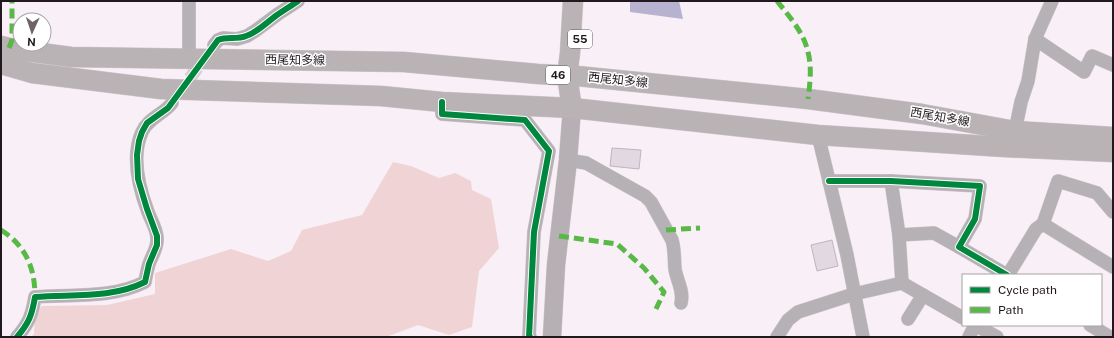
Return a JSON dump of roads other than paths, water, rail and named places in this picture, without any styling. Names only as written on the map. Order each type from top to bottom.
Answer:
[{"type":"main road","name":"55","points":[[572,108],[570,53],[573,1]]},
{"type":"main road","name":"55","points":[[572,76],[584,1]]},
{"type":"main road","name":"西尾知多線","points":[[1,46],[18,50],[71,57],[404,62],[572,76],[808,99],[922,114],[1015,131],[1113,137]]},
{"type":"main road","name":"西尾知多線","points":[[1,64],[32,73],[161,89],[381,96],[442,102],[572,108],[818,135],[1113,152]]},
{"type":"street","points":[[189,1],[190,59]]},
{"type":"street","points":[[214,45],[218,40],[223,38],[237,39],[247,36],[298,1]]},
{"type":"street","points":[[1015,131],[1021,102],[1028,81],[1036,39],[1052,1]]},
{"type":"street","points":[[1036,39],[1084,72],[1092,56],[1113,65]]},
{"type":"street","points":[[442,102],[442,114],[525,120],[549,151],[534,232],[530,337]]},
{"type":"street","points":[[18,337],[30,320],[35,297],[116,292],[133,288],[145,282],[149,264],[157,246],[157,236],[138,179],[137,155],[139,141],[147,123],[168,108],[172,103]]},
{"type":"street","points":[[552,337],[556,265],[568,160],[572,108]]},
{"type":"street","points":[[818,135],[847,255],[863,337]]},
{"type":"street","points":[[568,160],[586,163],[645,196],[651,202],[674,245],[677,281],[682,294],[681,303]]},
{"type":"street","points":[[829,181],[891,181],[980,186],[975,219],[959,247]]},
{"type":"street","points":[[891,181],[900,235],[902,283]]},
{"type":"street","points":[[1008,274],[1036,229],[1044,224],[1058,182],[1097,193],[1113,212]]},
{"type":"street","points":[[1044,224],[1113,267]]},
{"type":"street","points":[[900,235],[934,233],[1005,274]]},
{"type":"street","points":[[777,337],[788,320],[798,312],[854,294],[902,283],[962,317]]},
{"type":"street","points":[[908,319],[923,295]]},
{"type":"street","points":[[969,337],[974,326]]},
{"type":"street","points":[[977,326],[996,337]]},
{"type":"street","points":[[1092,326],[1110,337]]},
{"type":"tunnel","points":[[179,94],[207,54]]}]
